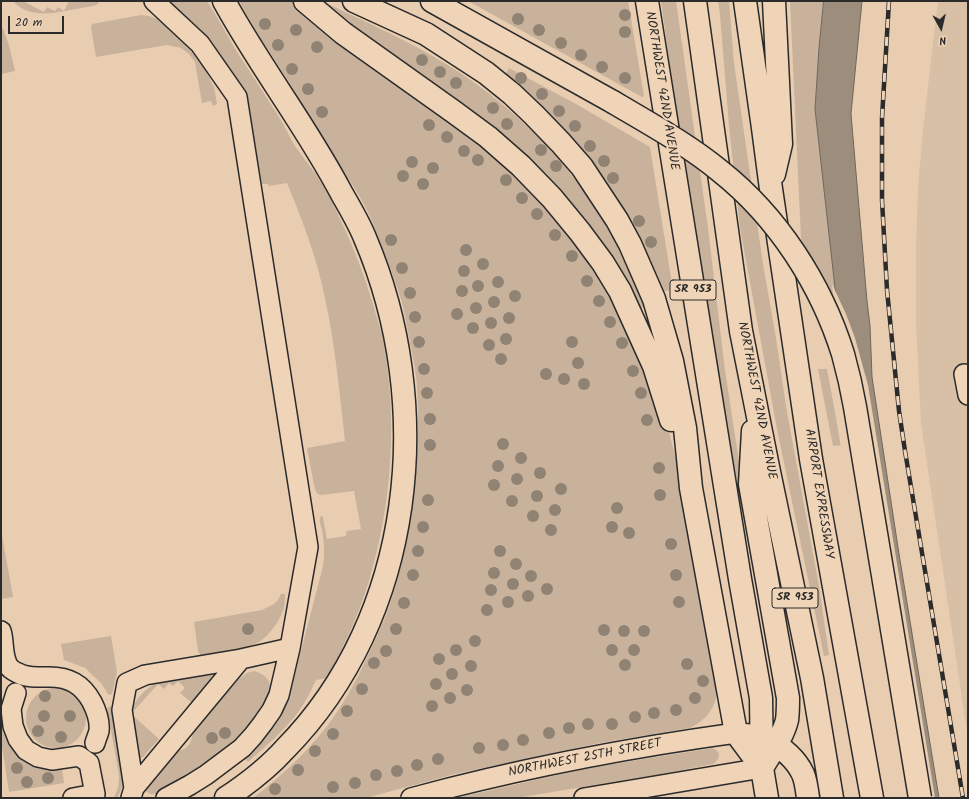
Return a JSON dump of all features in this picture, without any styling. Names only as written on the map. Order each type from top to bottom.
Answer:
[{"type":"highway","points":[[224,1],[316,147],[337,183],[365,237],[386,299],[397,345],[403,394],[405,438],[403,483],[392,553],[379,597],[360,644],[330,695],[300,733],[269,765],[226,798]]},
{"type":"highway","points":[[305,1],[343,33],[488,137],[521,166],[552,198],[580,232],[603,262],[620,291],[654,366],[666,400],[691,488]]},
{"type":"highway","points":[[354,1],[426,34],[486,74],[512,94],[561,143],[582,167],[617,220],[630,244],[654,299],[672,361],[685,428],[691,488],[736,733],[762,768]]},
{"type":"highway","points":[[432,1],[613,102],[702,157],[721,171],[759,207],[798,258],[824,305],[844,356],[849,376],[920,798]]},
{"type":"highway","name":"NORTHWEST 42ND AVENUE","points":[[647,1],[740,579],[768,740],[762,768],[767,798]]},
{"type":"highway","name":"NORTHWEST 42ND AVENUE","points":[[695,1],[742,331],[754,398],[812,678],[832,798]]},
{"type":"highway","name":"AIRPORT EXPRESSWAY","points":[[745,1],[770,189],[811,459],[872,798]]},
{"type":"highway","points":[[770,189],[781,144],[774,1]]},
{"type":"highway","points":[[754,398],[750,484],[788,698],[787,721],[768,740],[794,759],[803,774],[808,798]]},
{"type":"street","points":[[154,1],[200,44],[237,96],[308,547],[290,648],[279,696],[272,710],[242,748],[206,775],[166,798]]},
{"type":"street","points":[[964,374],[968,394]]},
{"type":"street","points":[[1,631],[6,661],[11,669],[22,676],[35,678],[64,678],[77,684],[87,692],[98,718],[99,731],[95,743]]},
{"type":"street","points":[[133,793],[122,710],[127,683],[145,675],[241,659],[290,648]]},
{"type":"street","points":[[133,793],[241,659]]},
{"type":"street","points":[[16,693],[11,710],[13,726],[18,739],[26,750],[38,757],[52,760],[79,756],[90,763],[95,794],[72,798]]},
{"type":"street","name":"NORTHWEST 25TH STREET","points":[[411,798],[453,787],[584,758],[696,739],[736,733],[749,734],[768,740]]},
{"type":"street","points":[[594,797],[639,793],[762,768]]},
{"type":"shaded area","points":[[13,1],[23,1],[44,12],[47,7],[55,11],[58,7],[64,11],[38,13],[25,10]]},
{"type":"shaded area","points":[[69,1],[99,1],[98,4],[64,11]]},
{"type":"shaded area","points":[[164,1],[207,1],[237,52],[281,120],[295,146],[324,187],[350,241],[366,283],[383,339],[388,370],[391,431],[387,493],[383,524],[376,554],[360,608],[327,678],[316,680],[294,718],[275,738],[248,762],[244,758],[255,748],[273,725],[280,714],[293,682],[323,566],[324,548],[320,517],[323,516],[327,539],[346,536],[347,531],[361,529],[354,491],[321,495],[316,492],[314,485],[307,448],[345,441],[336,360],[326,301],[314,256],[301,219],[287,183],[269,186],[268,184],[262,184],[246,101]]},
{"type":"shaded area","points":[[239,1],[292,1],[306,13],[501,155],[605,277],[667,424],[676,459],[717,691],[712,708],[700,722],[690,728],[600,743],[455,774],[366,798],[253,798],[299,758],[331,721],[354,683],[382,624],[391,602],[400,570],[411,518],[417,466],[418,413],[415,370],[405,315],[394,278],[372,222],[357,192],[257,33]]},
{"type":"shaded area","points":[[322,1],[401,39],[446,64],[498,100],[522,122],[545,144],[567,169],[604,221],[634,278],[643,300],[644,307],[636,310],[467,108],[363,36]]},
{"type":"shaded area","points":[[468,1],[628,1],[644,96],[642,97]]},
{"type":"shaded area","points":[[661,1],[676,1],[708,228],[725,370],[738,455],[782,696],[777,697],[731,447],[677,118]]},
{"type":"shaded area","points":[[718,1],[729,1],[734,63],[763,264],[787,412],[819,586],[829,655],[824,656],[777,429],[740,228]]},
{"type":"shaded area","points":[[790,1],[824,1],[815,109],[836,298],[804,295]]},
{"type":"shaded area","points":[[824,1],[862,1],[851,114],[870,326],[872,377],[939,798],[902,798],[836,297],[815,109]]},
{"type":"shaded area","points":[[938,1],[968,1],[968,739],[921,423],[916,323],[918,187]]},
{"type":"shaded area","points":[[141,15],[157,19],[195,55],[202,64],[214,87],[217,104],[213,106],[211,101],[202,103],[195,62],[189,54],[181,48],[167,45],[96,57],[91,28],[92,24]]},
{"type":"shaded area","points":[[1,25],[8,42],[15,71],[1,74]]},
{"type":"shaded area","points":[[509,68],[576,104],[650,147],[673,290],[665,291],[662,294],[505,75]]},
{"type":"shaded area","points":[[818,369],[829,369],[842,445],[833,446]]},
{"type":"shaded area","points":[[1,530],[13,597],[1,599]]},
{"type":"shaded area","points":[[281,594],[285,594],[283,612],[266,637],[237,651],[201,657],[198,651],[194,622],[262,610],[274,604]]},
{"type":"shaded area","points":[[111,636],[117,672],[112,694],[110,695],[101,683],[85,668],[64,660],[61,644]]},
{"type":"shaded area","points":[[254,671],[267,678],[270,683],[270,689],[266,702],[249,727],[223,752],[205,765],[167,789],[155,794],[147,792],[145,789],[176,751],[180,751],[189,745],[192,738],[192,731],[240,678],[247,673]]},
{"type":"shaded area","points":[[211,674],[214,677],[212,682],[192,703],[180,693],[185,688],[178,681],[173,686],[169,683],[164,689],[158,684],[131,714],[141,695],[148,688],[157,683]]},
{"type":"shaded area","points":[[50,688],[62,688],[73,693],[81,701],[86,712],[84,730],[73,743],[62,748],[50,748],[39,743],[31,735],[26,724],[26,712],[31,701],[39,693]]},
{"type":"shaded area","points":[[111,706],[122,766],[123,785],[117,798],[114,798],[118,787],[119,775],[107,708]]},
{"type":"shaded area","points":[[1,709],[4,729],[11,744],[35,766],[48,769],[62,769],[64,783],[9,792],[1,740]]},
{"type":"shaded area","points":[[131,714],[159,739],[143,757],[140,758],[138,756]]},
{"type":"shaded area","points":[[712,748],[717,751],[719,755],[719,758],[713,764],[517,798],[456,798],[595,767]]},
{"type":"pier","points":[[832,284],[855,338],[868,385],[935,798],[900,798],[823,344],[811,310],[806,311],[805,309],[802,295],[804,293],[823,291],[833,295]]},
{"type":"railway","points":[[889,1],[882,118],[882,200],[887,290],[899,411],[963,798]]}]
